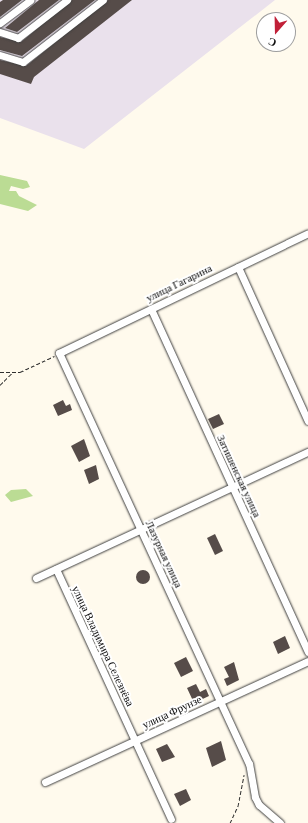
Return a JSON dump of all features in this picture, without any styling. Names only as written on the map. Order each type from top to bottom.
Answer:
[{"type":"street","points":[[0,23],[30,0]]},
{"type":"street","points":[[0,32],[18,38],[67,0]]},
{"type":"street","points":[[0,55],[23,62],[103,0]]},
{"type":"street","name":"улица Гагарина","points":[[59,353],[308,233]]},
{"type":"street","points":[[238,267],[308,421]]},
{"type":"street","name":"Затишенская улица","points":[[151,309],[308,652]]},
{"type":"street","name":"Лазурная улица","points":[[59,353],[249,764],[259,805],[280,823]]},
{"type":"street","points":[[36,578],[308,452]]},
{"type":"street","name":"улица Владимира Селезнёва","points":[[56,569],[171,819]]},
{"type":"street","name":"улица Фрунзе","points":[[45,782],[308,661]]},
{"type":"path","points":[[0,385],[6,376],[28,369],[59,353]]},
{"type":"path","points":[[0,372],[12,373]]},
{"type":"path","points":[[230,823],[238,806],[241,783],[249,764]]},
{"type":"shaded area","points":[[0,0],[275,0],[260,12],[256,12],[256,15],[84,149],[0,118]]},
{"type":"green space","points":[[0,175],[27,181],[30,187],[23,189],[11,186],[9,191],[16,191],[19,196],[37,205],[28,211],[0,204]]},
{"type":"green space","points":[[26,489],[33,496],[11,502],[5,495],[11,490]]},
{"type":"building","points":[[3,0],[22,0],[0,17],[0,2]]},
{"type":"building","points":[[39,0],[59,0],[17,32],[5,28]]},
{"type":"building","points":[[72,0],[95,0],[22,56],[0,50],[0,37],[21,42]]},
{"type":"building","points":[[108,0],[132,0],[34,77],[31,84],[0,74],[0,60],[26,66]]},
{"type":"building","points":[[63,400],[66,406],[70,404],[72,410],[58,416],[53,405]]},
{"type":"building","points":[[219,414],[224,424],[213,429],[208,419]]},
{"type":"building","points":[[84,439],[90,456],[79,462],[71,446]]},
{"type":"building","points":[[96,465],[99,479],[89,484],[84,470]]},
{"type":"building","points":[[215,534],[223,551],[215,555],[207,538]]},
{"type":"building","points":[[143,570],[148,572],[150,577],[148,582],[143,584],[138,582],[136,577],[138,572]]},
{"type":"building","points":[[285,636],[290,648],[278,654],[273,642]]},
{"type":"building","points":[[186,657],[193,671],[181,677],[174,663]]},
{"type":"building","points":[[234,662],[239,680],[227,686],[224,679],[229,677],[224,667]]},
{"type":"building","points":[[196,684],[200,692],[206,689],[209,696],[194,703],[187,688]]},
{"type":"building","points":[[221,741],[226,760],[212,767],[206,748]]},
{"type":"building","points":[[167,744],[175,757],[162,762],[156,749]]},
{"type":"building","points":[[186,789],[191,800],[180,806],[174,794]]}]
